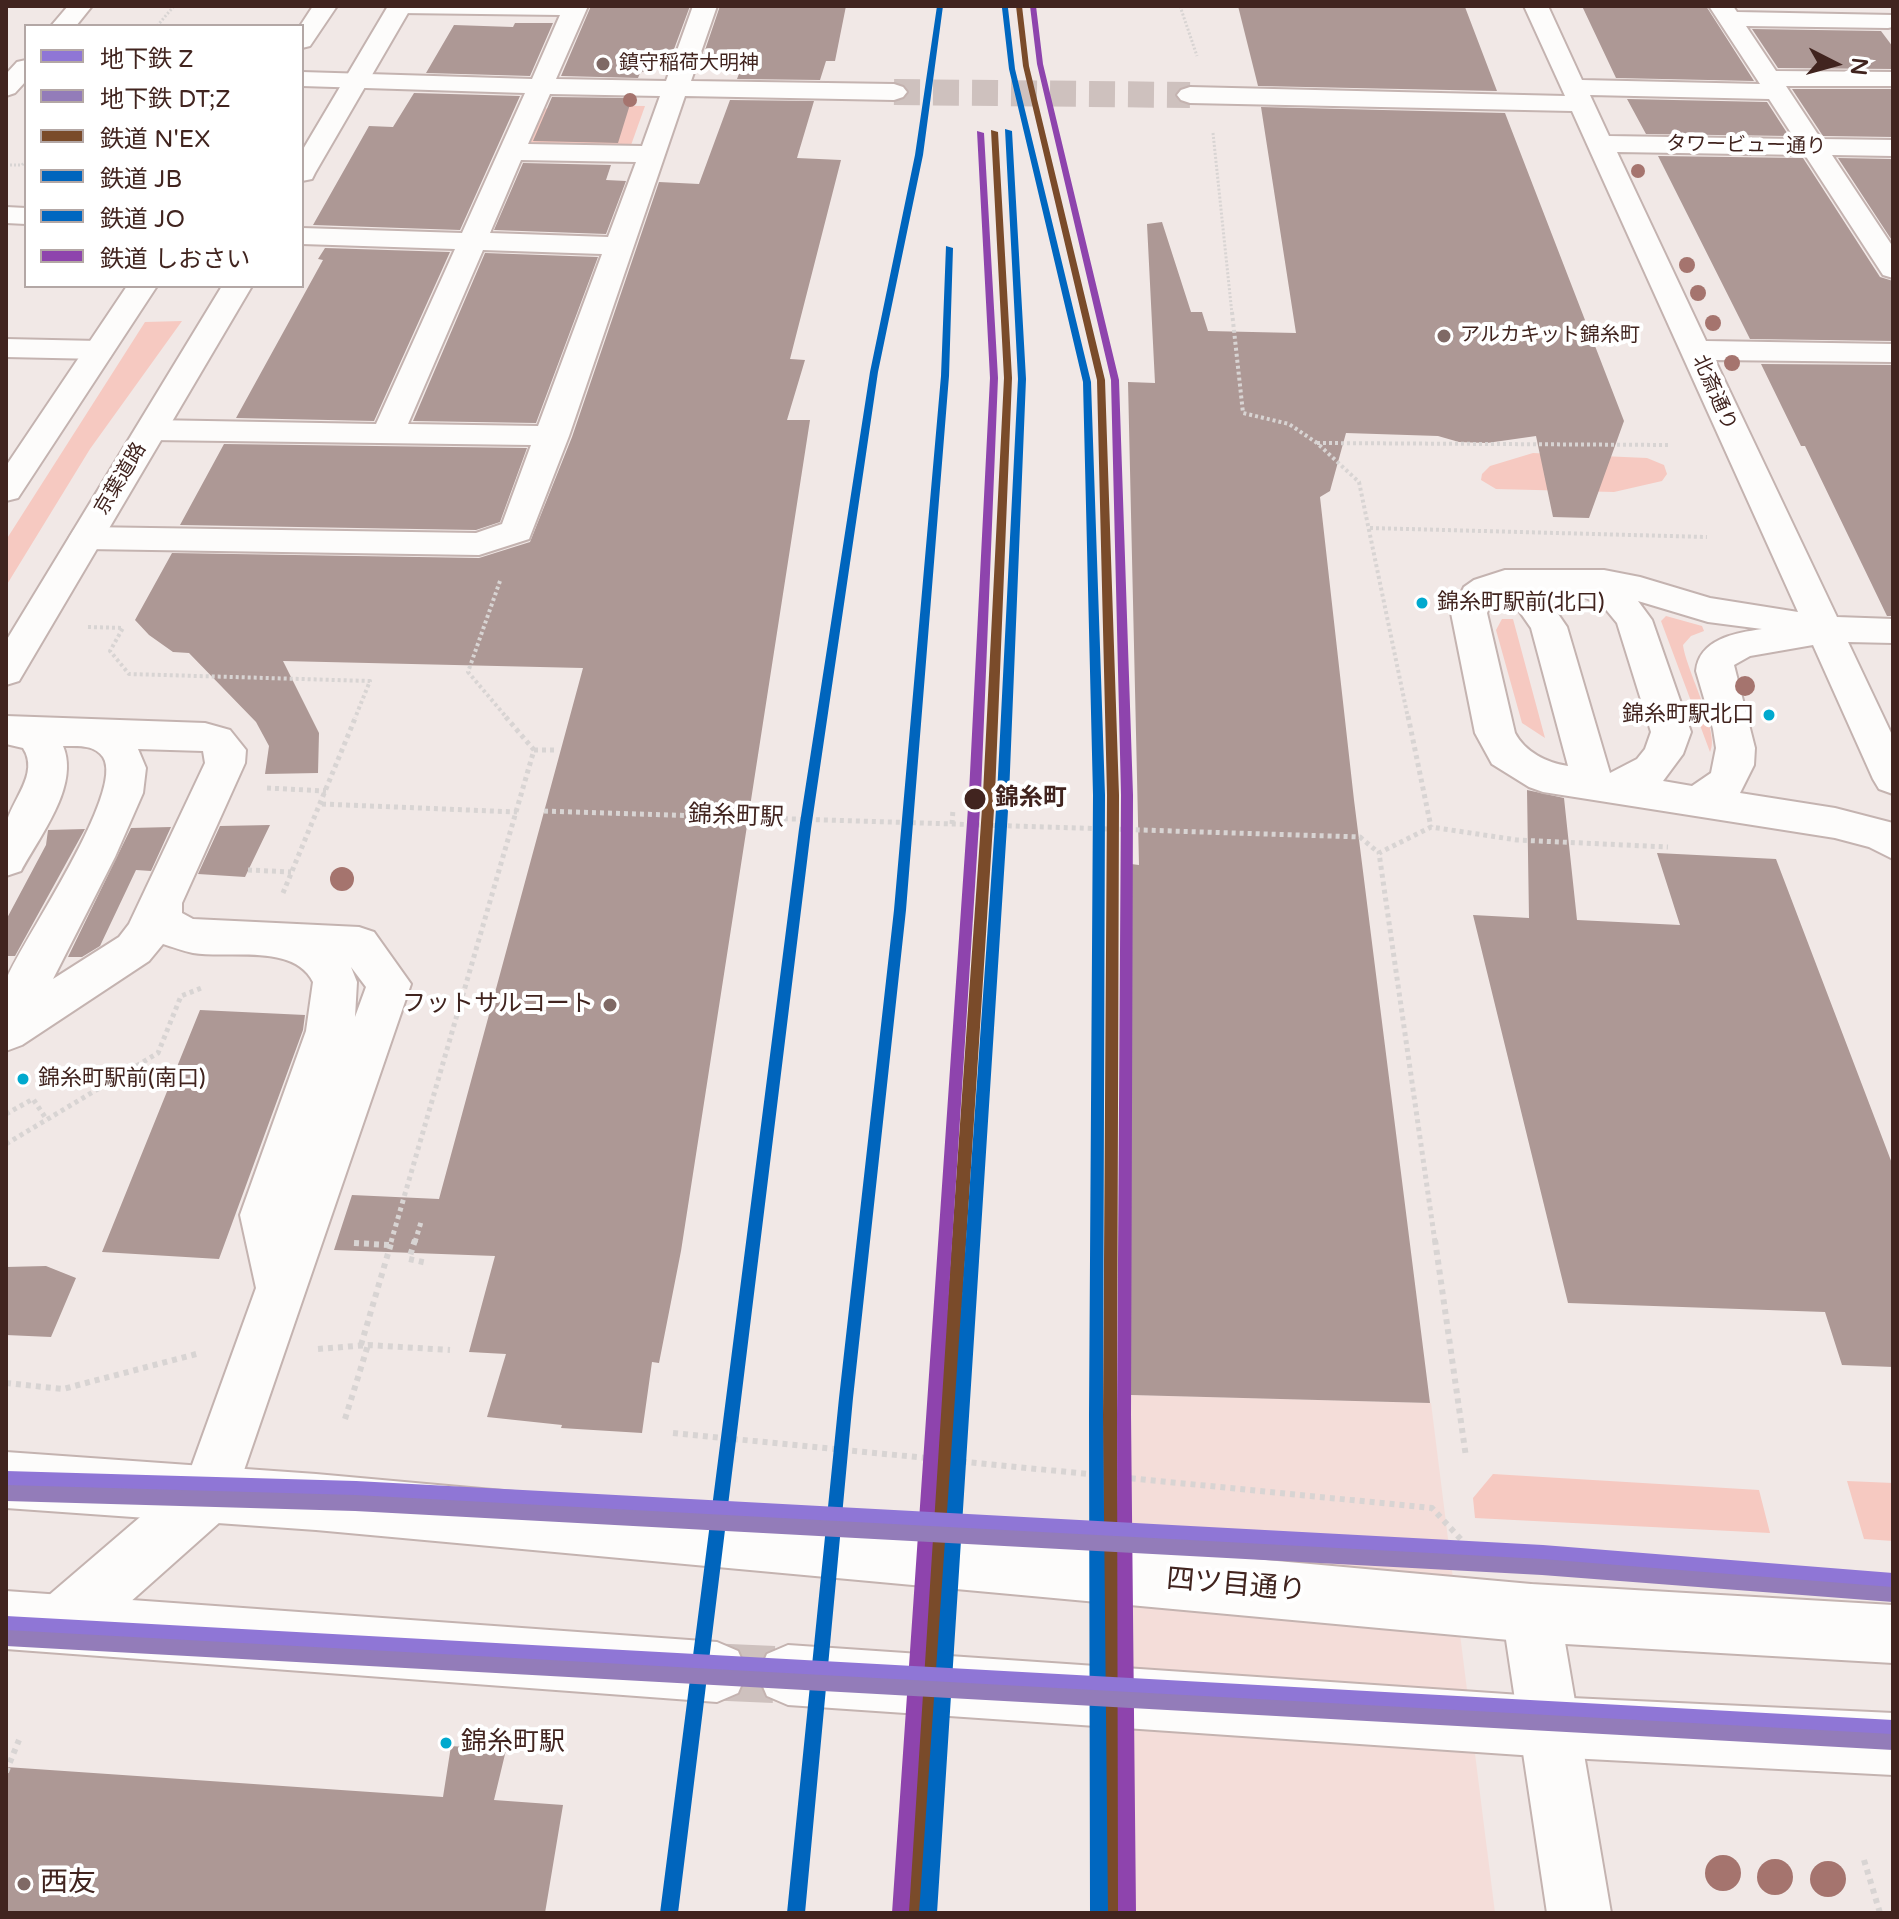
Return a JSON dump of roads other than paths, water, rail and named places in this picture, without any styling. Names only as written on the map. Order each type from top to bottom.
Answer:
[{"type":"main road","points":[[65,24],[80,6]]},
{"type":"main road","points":[[304,38],[325,6]]},
{"type":"main road","points":[[304,170],[400,6],[576,7],[388,433]]},
{"type":"main road","points":[[86,538],[479,544],[517,531],[705,6]]},
{"type":"main road","name":"北斎通り","points":[[1536,6],[1893,779]]},
{"type":"main road","points":[[1726,12],[1886,18]]},
{"type":"main road","points":[[1726,12],[1888,254]]},
{"type":"main road","points":[[304,79],[894,92]]},
{"type":"main road","points":[[1190,95],[1575,95],[1893,79]]},
{"type":"main road","name":"タワービュー通り","points":[[1598,144],[1893,148]]},
{"type":"main road","points":[[513,152],[652,154]]},
{"type":"main road","points":[[304,236],[620,246]]},
{"type":"main road","points":[[6,491],[141,288]]},
{"type":"main road","name":"京葉道路","points":[[6,672],[236,288]]},
{"type":"main road","points":[[6,348],[99,350]]},
{"type":"main road","points":[[1694,350],[1893,353]]},
{"type":"main road","points":[[151,430],[553,436]]},
{"type":"main road","points":[[1562,580],[1598,589],[1616,598],[1634,620],[1671,732],[1667,751],[1656,767],[1636,782],[1601,786]]},
{"type":"main road","points":[[1893,631],[1822,629],[1748,614],[1708,610],[1640,589],[1604,582],[1562,580],[1505,582],[1487,588],[1477,595],[1469,613],[1495,733],[1506,754],[1543,777],[1848,825],[1882,835],[1893,843]]},
{"type":"main road","points":[[1505,582],[1528,597],[1549,627],[1590,774],[1601,786]]},
{"type":"main road","points":[[1694,801],[1722,790],[1730,780],[1736,759],[1734,737],[1715,671],[1716,660],[1737,646],[1783,641],[1822,629]]},
{"type":"main road","points":[[6,1032],[134,949],[146,934],[225,763],[226,750],[216,740],[205,737],[13,731]]},
{"type":"main road","points":[[6,860],[48,775],[47,753],[37,739],[13,731]]},
{"type":"main road","points":[[6,1018],[43,955],[116,811],[128,780],[125,757],[114,741],[93,733]]},
{"type":"main road","points":[[34,1622],[209,1494],[282,1288],[265,1215],[335,1006],[332,971],[324,959],[311,950],[280,941],[193,936],[173,930],[161,920],[160,901]]},
{"type":"main road","name":"四ツ目通り","points":[[6,1480],[209,1494],[1531,1613],[1893,1634]]},
{"type":"main road","points":[[1531,1613],[1579,1913]]},
{"type":"main road","points":[[34,1622],[717,1672]]},
{"type":"main road","points":[[788,1675],[1550,1727],[1893,1744]]},
{"type":"tunnel","points":[[894,92],[1190,95]]},
{"type":"tunnel","points":[[717,1672],[788,1675]]},
{"type":"metro line","name":"Z","points":[[6,1479],[356,1489],[1543,1553],[1893,1581]]},
{"type":"metro line","name":"DT;Z","points":[[6,1493],[355,1503],[1542,1567],[1892,1595]]},
{"type":"metro line","name":"Z","points":[[6,1624],[1893,1728]]},
{"type":"metro line","name":"DT;Z","points":[[6,1638],[1892,1742]]},
{"type":"rail line","name":"JB","points":[[669,1913],[805,829],[874,372],[919,155],[940,6]]},
{"type":"rail line","name":"N'EX","points":[[1019,6],[1026,66],[1101,380],[1113,795],[1110,1414],[1113,1913]]},
{"type":"rail line","name":"しおさい","points":[[1033,6],[1040,64],[1115,380],[1127,795],[1124,1414],[1127,1913]]},
{"type":"rail line","name":"JO","points":[[1005,8],[1012,69],[1087,382],[1099,795],[1096,1414],[1099,1913]]},
{"type":"rail line","name":"JO","points":[[928,1913],[1003,795],[1022,379],[1008,131]]},
{"type":"rail line","name":"N'EX","points":[[914,1913],[989,794],[1008,378],[994,132]]},
{"type":"rail line","name":"しおさい","points":[[900,1912],[975,793],[994,378],[980,133]]},
{"type":"rail line","name":"JB","points":[[796,1913],[846,1398],[900,910],[945,376],[949,248]]},
{"type":"place","name":"鎮守稲荷大明神","points":[[603,64]]},
{"type":"place","name":"アルカキット錦糸町","points":[[1444,336]]},
{"type":"place","name":"錦糸町駅前(北口)","points":[[1422,603]]},
{"type":"place","name":"錦糸町駅北口","points":[[1769,715]]},
{"type":"place","name":"錦糸町","points":[[975,799]]},
{"type":"place","name":"フットサルコート","points":[[610,1005]]},
{"type":"place","name":"錦糸町駅前(南口)","points":[[23,1079]]},
{"type":"place","name":"錦糸町駅","points":[[446,1743]]},
{"type":"place","name":"西友","points":[[24,1884]]}]
